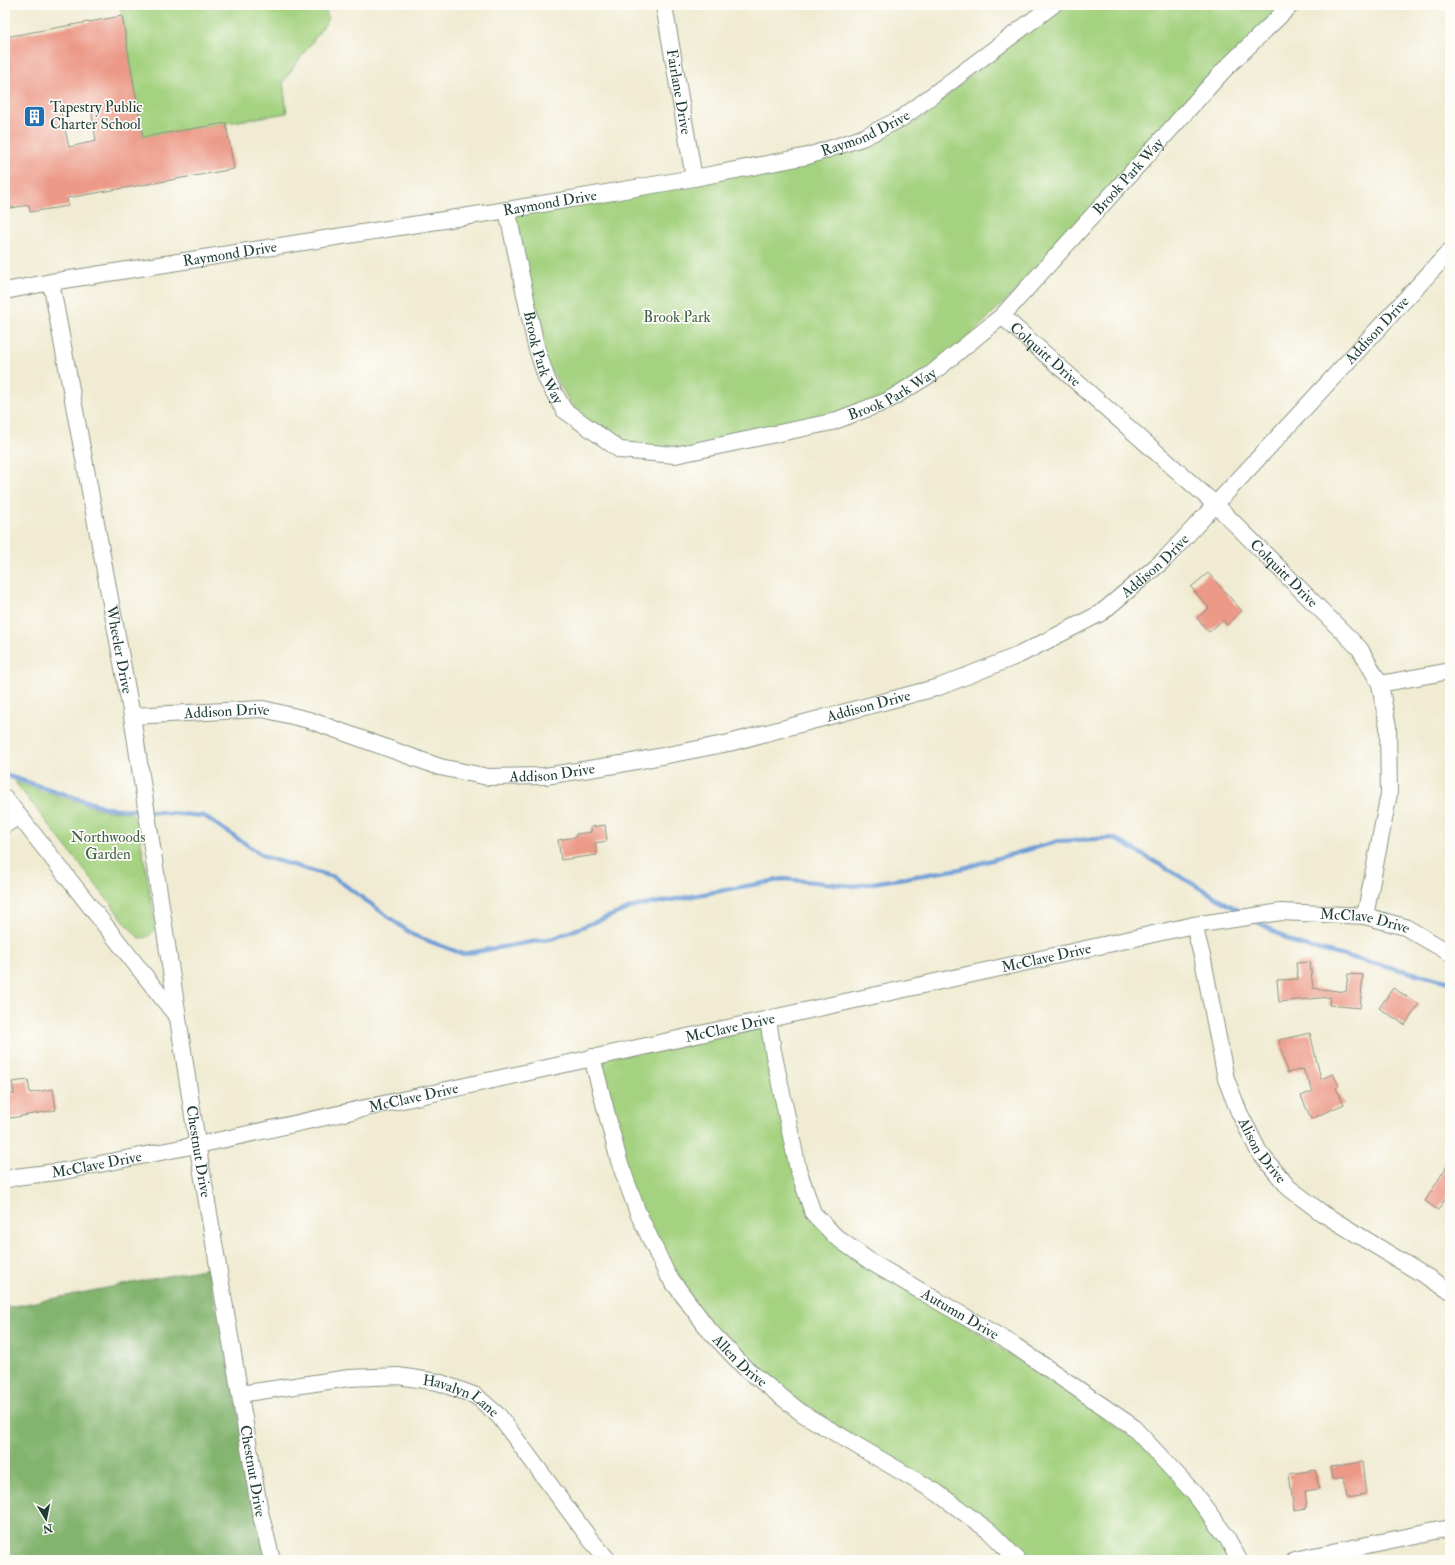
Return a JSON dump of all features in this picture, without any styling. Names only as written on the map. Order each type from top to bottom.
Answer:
[{"type":"street","name":"Fairlane Drive","points":[[664,5],[694,178]]},
{"type":"street","name":"Raymond Drive","points":[[5,290],[507,210],[694,178],[808,156],[862,138],[902,118],[1053,5]]},
{"type":"street","name":"Brook Park Way","points":[[507,210],[536,346],[547,380],[564,410],[620,450],[675,455],[832,422],[887,401],[931,374],[1002,316],[1224,70],[1290,5]]},
{"type":"street","name":"Addison Drive","points":[[132,716],[263,709],[309,720],[440,767],[488,777],[545,776],[621,764],[729,743],[939,687],[1019,655],[1101,613],[1165,559],[1450,252]]},
{"type":"street","name":"Wheeler Drive","points":[[51,282],[132,716],[178,1018]]},
{"type":"street","name":"Colquitt Drive","points":[[1002,316],[1216,505],[1360,649],[1380,684],[1388,728],[1389,794],[1365,916]]},
{"type":"street","points":[[1380,684],[1450,671]]},
{"type":"street","name":"Chestnut Drive","points":[[5,798],[178,1018],[197,1145],[260,1512],[272,1560]]},
{"type":"street","points":[[5,825],[18,816]]},
{"type":"street","name":"McClave Drive","points":[[5,1180],[15,1177],[64,1171],[197,1145],[1194,925],[1263,914],[1281,912],[1365,916],[1405,927],[1450,953]]},
{"type":"street","name":"Alison Drive","points":[[1194,925],[1203,960],[1226,1079],[1239,1112],[1259,1152],[1289,1188],[1322,1213],[1450,1291]]},
{"type":"street","name":"Autumn Drive","points":[[768,1020],[773,1051],[798,1169],[814,1213],[836,1237],[871,1262],[1012,1344],[1132,1426],[1194,1493],[1226,1536],[1239,1560]]},
{"type":"street","name":"Allen Drive","points":[[592,1057],[619,1160],[638,1213],[667,1274],[709,1330],[744,1367],[803,1414],[936,1492],[989,1531],[1018,1560]]},
{"type":"street","name":"Havalyn Lane","points":[[240,1394],[349,1378],[398,1376],[438,1382],[476,1396],[500,1416],[590,1539],[608,1560]]},
{"type":"street","points":[[1294,1560],[1450,1528]]},
{"type":"green space","points":[[120,5],[348,6],[326,9],[328,20],[283,82],[287,113],[143,137]]},
{"type":"green space","name":"Brook Park","points":[[1064,5],[1290,5],[1057,251],[924,380],[833,423],[653,456],[583,424],[541,353],[508,206],[788,168],[919,121],[999,50]]},
{"type":"green space","name":"Northwoods Garden","points":[[15,782],[105,811],[129,812],[137,818],[155,923],[153,933],[151,935],[139,938],[128,926]]},
{"type":"green space","points":[[763,1021],[800,1181],[832,1234],[1171,1463],[1238,1560],[1014,1560],[942,1492],[736,1363],[676,1285],[632,1200],[589,1056]]},
{"type":"green space","points":[[208,1268],[262,1526],[273,1560],[5,1560],[5,1308]]},
{"type":"building","name":"Tapestry Public Charter School","points":[[122,16],[143,137],[226,123],[234,169],[67,198],[68,206],[30,212],[29,205],[5,209],[5,37]],"holes":[[[91,108],[96,141],[69,147],[61,112]]]},
{"type":"building","points":[[1208,573],[1242,611],[1227,625],[1223,620],[1209,632],[1197,618],[1209,608],[1191,587]]},
{"type":"building","points":[[605,825],[607,841],[595,843],[597,855],[561,860],[558,840],[576,837],[576,834],[591,832],[591,827]]},
{"type":"building","points":[[1310,962],[1313,988],[1346,992],[1348,974],[1363,975],[1360,1008],[1329,1005],[1330,997],[1279,1002],[1277,980],[1298,979],[1296,963]]},
{"type":"building","points":[[1393,988],[1419,1004],[1405,1025],[1379,1008]]},
{"type":"building","points":[[1310,1033],[1321,1079],[1333,1074],[1339,1086],[1336,1088],[1344,1104],[1311,1119],[1301,1096],[1313,1091],[1303,1069],[1287,1073],[1279,1040]]},
{"type":"building","points":[[28,1080],[30,1093],[53,1089],[56,1110],[5,1119],[5,1095],[14,1094],[12,1082]]},
{"type":"building","points":[[1450,1161],[1450,1192],[1438,1210],[1425,1201]]},
{"type":"building","points":[[1362,1462],[1366,1495],[1347,1498],[1344,1477],[1332,1479],[1330,1467]]},
{"type":"building","points":[[1316,1470],[1319,1489],[1305,1491],[1307,1508],[1294,1510],[1289,1474]]},
{"type":"waterway","points":[[5,775],[107,808],[204,816],[265,857],[334,877],[413,935],[463,954],[554,938],[633,907],[784,879],[854,886],[960,869],[1059,841],[1114,838],[1243,913]]},
{"type":"waterway","points":[[1256,921],[1296,944],[1450,982]]},
{"type":"place","name":"Tapestry Public Charter School","points":[[34,116]]}]
